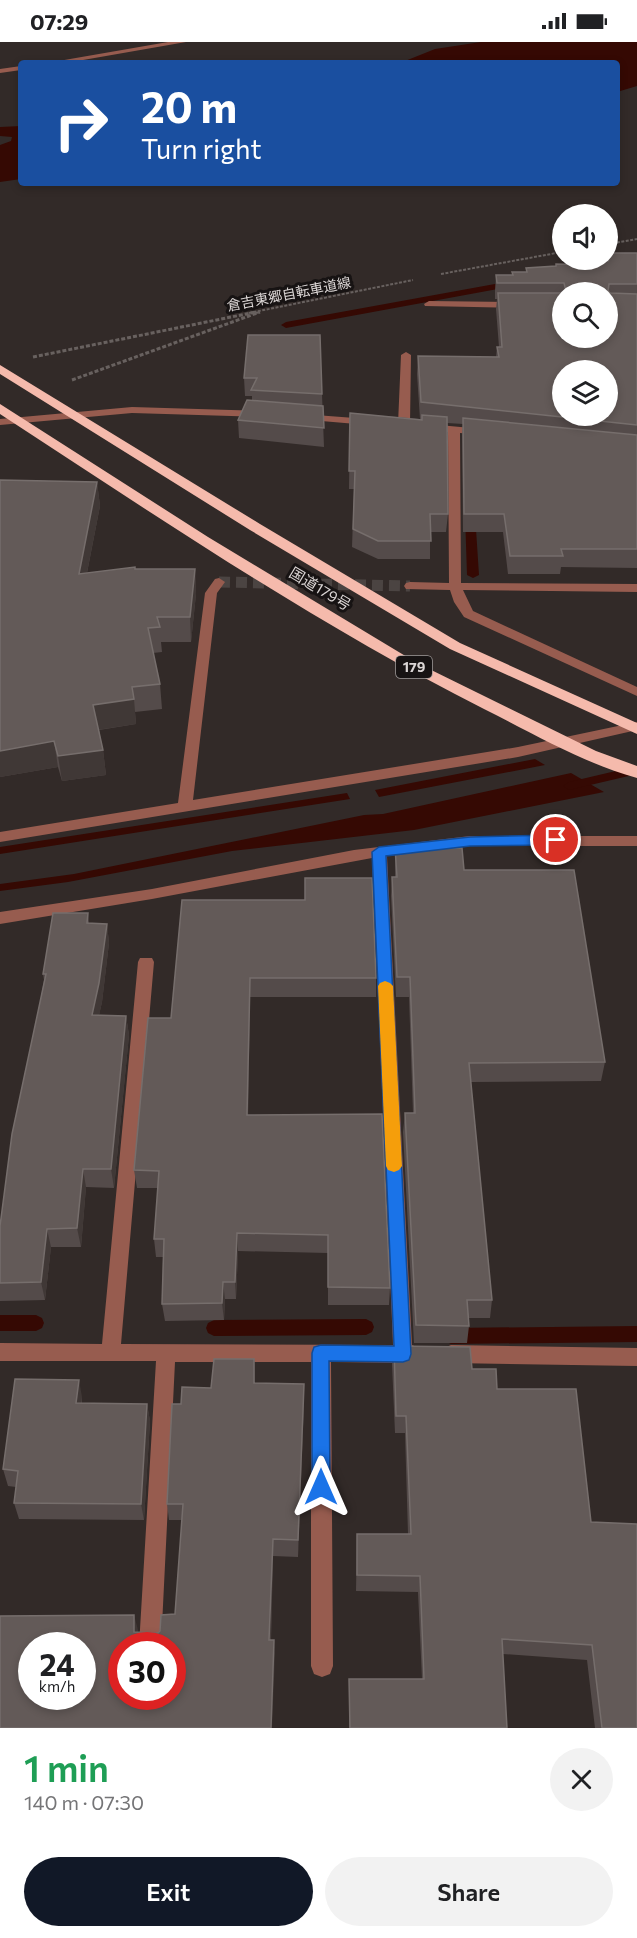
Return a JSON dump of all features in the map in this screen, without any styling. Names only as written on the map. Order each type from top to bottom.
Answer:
[{"type":"highway","name":"国道179号","points":[[0,369],[255,527],[455,646],[637,728]]},
{"type":"highway","name":"国道179号","points":[[0,408],[202,540],[411,666],[590,755],[637,772]]},
{"type":"street","points":[[70,60],[182,42]]},
{"type":"street","points":[[0,71],[18,68]]},
{"type":"street","points":[[429,304],[529,305]]},
{"type":"street","points":[[392,423],[406,355]]},
{"type":"street","points":[[0,422],[132,410],[392,423],[500,434]]},
{"type":"street","points":[[454,429],[455,585],[460,603],[468,615],[637,692]]},
{"type":"street","points":[[185,807],[211,593],[219,582]]},
{"type":"street","points":[[410,586],[637,588]]},
{"type":"street","points":[[0,837],[518,752],[637,728]]},
{"type":"street","points":[[0,918],[152,894],[379,852],[470,841],[637,841]]},
{"type":"street","points":[[379,852],[403,1354]]},
{"type":"street","points":[[111,1353],[146,962]]},
{"type":"street","points":[[0,1352],[637,1357]]},
{"type":"street","points":[[151,1632],[166,1353]]},
{"type":"street","points":[[321,1353],[322,1666]]},
{"type":"path","points":[[618,242],[637,239]]},
{"type":"path","points":[[440,274],[552,254]]},
{"type":"path","name":"倉吉東郷自転車道線","points":[[32,357],[418,279]]},
{"type":"path","points":[[62,382],[272,308]]},
{"type":"shaded area","points":[[481,42],[637,42],[637,86],[620,91],[620,60],[408,60],[435,49]]},
{"type":"shaded area","points":[[18,126],[18,179],[0,182],[0,145],[11,141],[12,137],[0,136],[0,127]]},
{"type":"shaded area","points":[[535,759],[545,765],[379,797],[375,790]]},
{"type":"shaded area","points":[[571,773],[604,792],[414,830],[232,851],[68,882],[0,891],[0,884],[74,874],[364,815],[383,814]]},
{"type":"shaded area","points":[[347,793],[350,799],[0,854],[0,847]]},
{"type":"building","points":[[618,253],[637,253],[637,284],[618,284],[618,282],[497,283],[496,275],[527,272],[526,268],[552,266],[552,270],[618,270]]},
{"type":"building","points":[[498,293],[552,293],[552,348],[618,348],[618,293],[637,294],[637,425],[618,423],[618,360],[552,360],[552,416],[421,402],[418,356],[499,357],[497,347],[502,347]]},
{"type":"building","points":[[248,335],[320,335],[322,394],[251,390],[257,378],[244,378]]},
{"type":"building","points":[[247,400],[323,406],[324,428],[238,420]]},
{"type":"building","points":[[350,413],[422,420],[422,415],[447,417],[448,514],[430,514],[431,541],[378,541],[353,529],[355,471],[349,471]]},
{"type":"building","points":[[463,418],[637,435],[637,549],[561,549],[563,556],[510,556],[504,514],[464,514]]},
{"type":"building","points":[[0,480],[97,482],[79,574],[135,567],[135,569],[195,569],[190,617],[157,617],[160,627],[148,628],[160,684],[132,687],[134,699],[93,705],[103,750],[58,756],[54,741],[0,751]]},
{"type":"building","points":[[395,847],[462,848],[464,870],[574,870],[605,1062],[469,1063],[492,1300],[467,1300],[469,1326],[416,1325],[405,1113],[415,1113],[410,977],[397,977],[392,877],[397,877]]},
{"type":"building","points":[[305,878],[372,878],[376,978],[250,978],[247,1115],[382,1114],[390,1288],[328,1287],[328,1235],[237,1233],[235,1282],[223,1282],[222,1303],[162,1304],[164,1239],[154,1239],[159,1171],[134,1170],[148,1018],[171,1018],[182,900],[305,900]]},
{"type":"building","points":[[53,913],[88,913],[87,923],[107,924],[92,1015],[126,1016],[111,1169],[83,1169],[77,1228],[47,1229],[41,1282],[0,1283],[0,1226],[12,1134],[46,974],[43,974]]},
{"type":"building","points":[[394,1346],[470,1347],[472,1369],[496,1369],[497,1389],[576,1389],[591,1522],[637,1524],[637,1728],[602,1728],[592,1645],[502,1639],[507,1728],[350,1728],[349,1679],[424,1679],[420,1576],[357,1575],[357,1534],[411,1534],[406,1416],[396,1416]]},
{"type":"building","points":[[214,1359],[254,1359],[254,1383],[304,1384],[298,1540],[273,1539],[269,1640],[274,1640],[271,1728],[0,1728],[0,1616],[134,1615],[134,1632],[108,1632],[108,1710],[186,1710],[186,1632],[159,1632],[161,1615],[175,1614],[183,1504],[167,1504],[172,1404],[181,1404],[182,1387],[211,1388]]},
{"type":"building","points":[[15,1379],[79,1380],[76,1403],[147,1404],[141,1504],[14,1503],[18,1471],[3,1469]]},
{"type":"waterway","points":[[286,325],[511,284]]},
{"type":"waterway","points":[[470,514],[473,575]]},
{"type":"waterway","points":[[569,786],[637,770]]},
{"type":"waterway","points":[[0,1323],[36,1323]]},
{"type":"waterway","points":[[214,1328],[366,1327]]},
{"type":"waterway","points":[[451,1336],[637,1334]]},
{"type":"tunnel","points":[[219,582],[410,586]]},
{"type":"slow traffic","points":[[385,986],[394,1166]]},
{"type":"route","points":[[321,1487],[321,1353],[403,1354],[379,852],[470,841],[556,840]]}]
